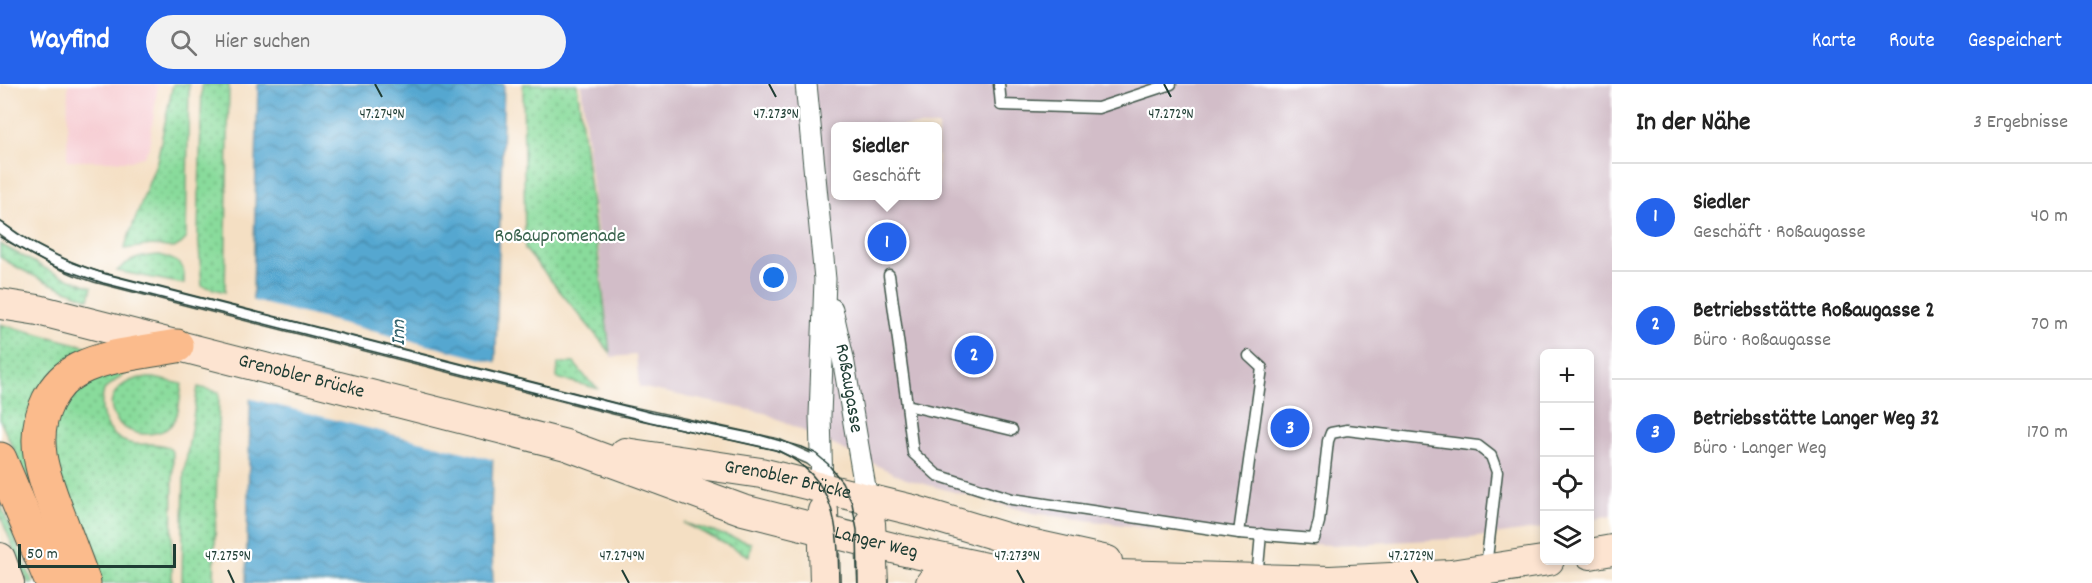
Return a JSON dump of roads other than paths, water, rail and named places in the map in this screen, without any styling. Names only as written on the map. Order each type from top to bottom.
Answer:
[{"type":"main road","name":"Grenobler Brücke","points":[[0,285],[38,310]]},
{"type":"main road","name":"Grenobler Brücke","points":[[0,304],[38,310],[566,445],[743,510],[824,530]]},
{"type":"main road","points":[[84,583],[42,470],[38,436],[43,413],[52,393],[60,383],[80,368],[106,360],[177,346]]},
{"type":"main road","name":"Grenobler Brücke","points":[[566,445],[761,473],[850,502]]},
{"type":"main road","points":[[0,459],[52,583]]},
{"type":"main road","name":"Langer Weg","points":[[824,530],[850,502]]},
{"type":"main road","name":"Langer Weg","points":[[850,502],[1005,572],[1330,580],[1451,575],[1540,562]]},
{"type":"main road","name":"Langer Weg","points":[[850,502],[913,510],[1016,542],[1178,577]]},
{"type":"main road","points":[[825,579],[824,530],[850,502]]},
{"type":"main road","points":[[850,502],[873,583]]},
{"type":"main road","points":[[765,516],[793,537],[825,579]]},
{"type":"main road","points":[[1594,553],[1612,550]]},
{"type":"main road","points":[[0,558],[9,583]]},
{"type":"main road","points":[[931,583],[1005,572]]},
{"type":"street","name":"Roßaugasse","points":[[806,84],[825,279],[843,358],[850,502]]},
{"type":"street","name":"Roßaugasse","points":[[825,279],[820,416],[850,502]]},
{"type":"lane","points":[[999,84],[1001,105],[1098,108],[1171,84]]},
{"type":"lane","points":[[0,228],[33,250],[96,277],[575,399],[776,444],[810,459],[850,502]]},
{"type":"lane","points":[[889,275],[912,453],[938,475],[1012,499],[1239,533],[1314,539],[1319,522],[1328,441],[1331,433],[1347,430],[1478,446],[1491,456],[1497,472],[1486,570]]},
{"type":"lane","points":[[1239,533],[1262,368],[1249,356]]},
{"type":"lane","points":[[907,405],[1011,430]]},
{"type":"lane","points":[[776,444],[792,453],[814,474],[850,502]]},
{"type":"lane","points":[[1257,579],[1261,534]]},
{"type":"water","name":"Inn","points":[[258,84],[504,84],[491,516],[493,583],[246,583]]},
{"type":"tram line","points":[[0,221],[24,238],[50,252],[106,274],[653,413],[760,435],[802,447],[815,453],[828,464],[842,482],[852,503],[857,530],[858,583]]},
{"type":"tram line","points":[[0,237],[50,265],[103,283],[650,422],[779,451],[798,462],[813,475],[823,490],[835,524],[839,583]]},
{"type":"place","name":"Siedler","points":[[887,242]]},
{"type":"place","name":"Betriebsstätte Roßaugasse 2","points":[[974,355]]},
{"type":"place","name":"Betriebsstätte Langer Weg 32","points":[[1290,428]]},
{"type":"park label","name":"Roßaupromenade","points":[[560,237]]}]
